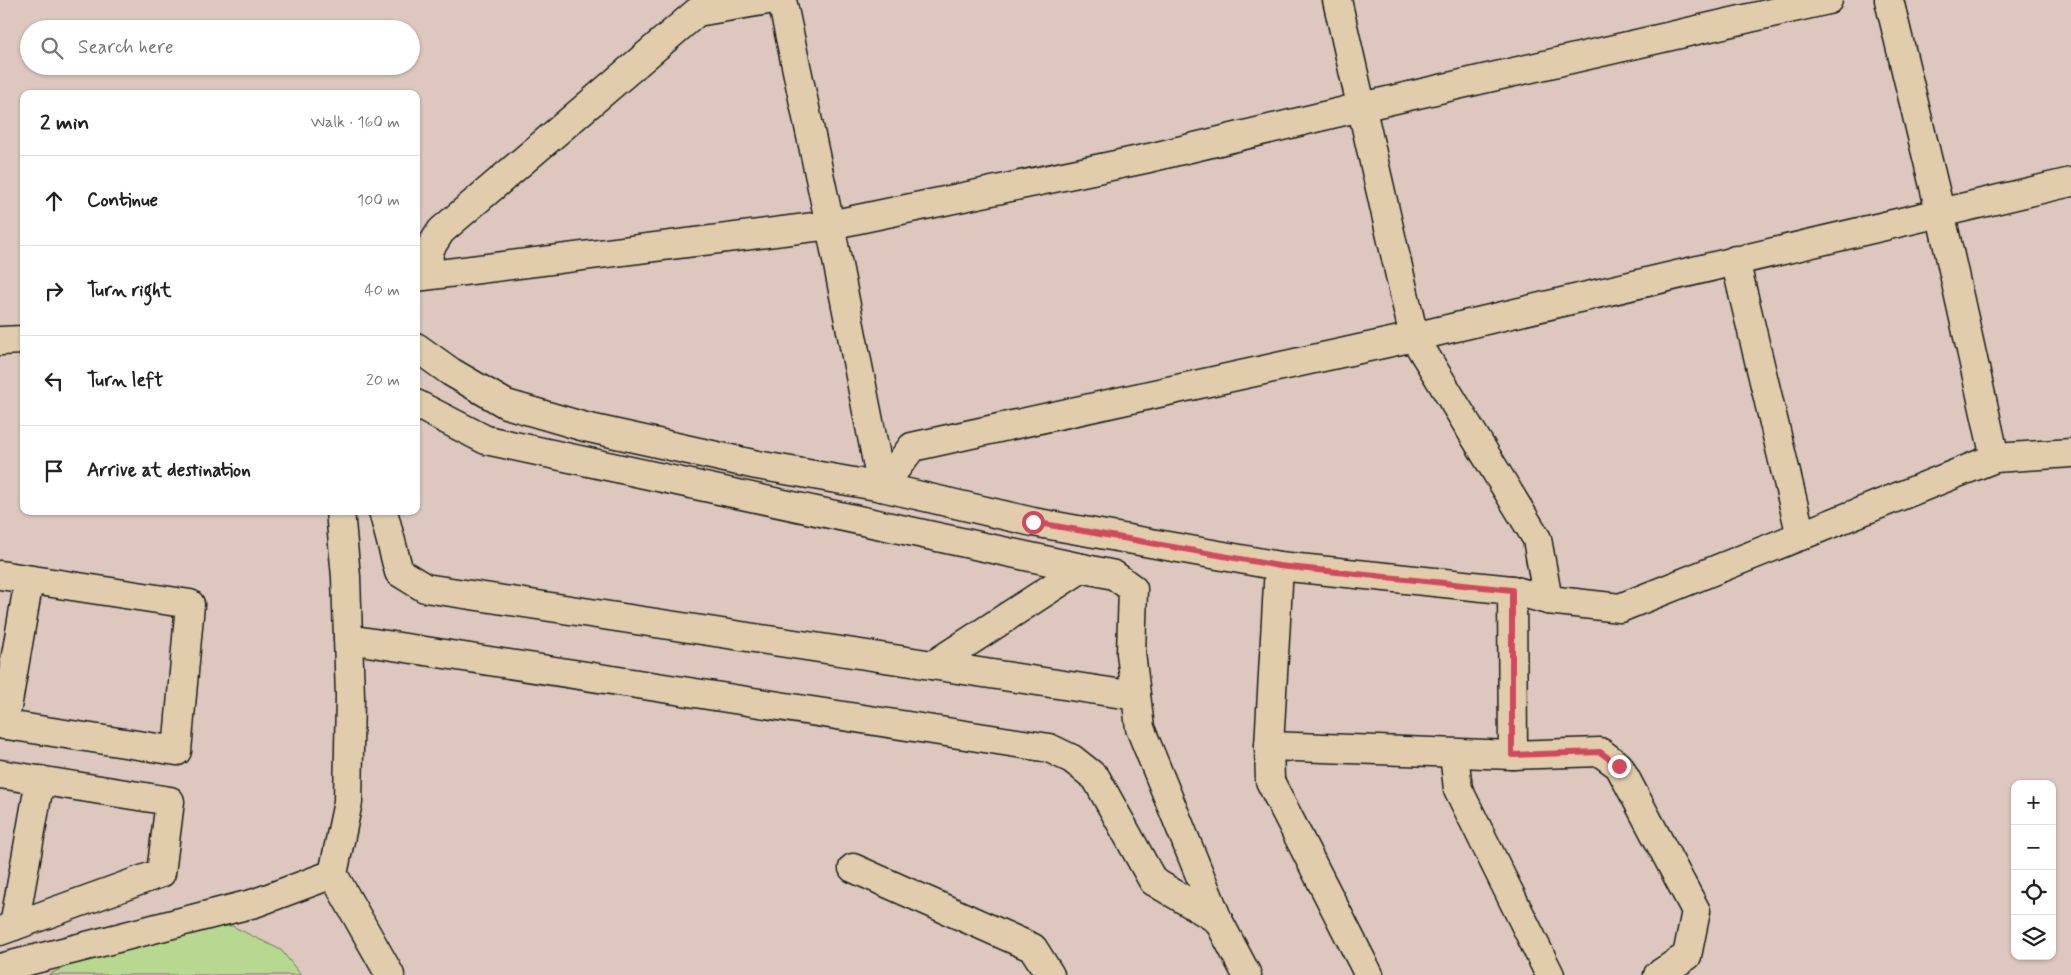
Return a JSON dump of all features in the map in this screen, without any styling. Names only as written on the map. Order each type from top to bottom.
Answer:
[{"type":"street","points":[[768,0],[715,5],[697,12],[440,231],[429,250],[422,276],[830,225],[1149,158],[1361,106],[1828,0]]},
{"type":"street","points":[[782,0],[830,225],[882,487]]},
{"type":"street","points":[[1337,0],[1414,337],[1537,539],[1548,600]]},
{"type":"street","points":[[1889,0],[1940,211],[1995,458]]},
{"type":"street","points":[[882,487],[912,447],[1414,337],[1940,211],[2071,182]]},
{"type":"street","points":[[1735,260],[1801,536]]},
{"type":"street","points":[[0,342],[20,340]]},
{"type":"street","points":[[420,350],[451,372],[506,404],[585,427],[757,465],[882,487],[1033,522],[1279,566],[1512,590],[1548,600],[1620,608],[1995,458],[2071,453]]},
{"type":"street","points":[[420,406],[486,440],[1114,576],[1133,590],[1131,653],[1140,728],[1218,920],[1247,975]]},
{"type":"street","points":[[818,512],[827,478]]},
{"type":"street","points":[[340,515],[346,577],[350,697],[348,802],[333,874],[390,975]]},
{"type":"street","points":[[384,515],[399,572],[424,588],[1136,696]]},
{"type":"street","points":[[1279,566],[1269,746],[1270,781],[1369,975]]},
{"type":"street","points":[[934,665],[1082,568]]},
{"type":"street","points":[[0,575],[190,604],[176,751],[2,724],[29,580]]},
{"type":"street","points":[[1512,590],[1512,755]]},
{"type":"street","points":[[348,639],[1049,748],[1072,759],[1096,778],[1153,881],[1218,920]]},
{"type":"street","points":[[1269,746],[1454,754],[1512,755],[1600,752],[1619,766],[1696,911],[1687,956],[1658,975]]},
{"type":"street","points":[[1454,754],[1458,790],[1550,975]]},
{"type":"street","points":[[0,774],[170,801],[161,873],[7,928]]},
{"type":"street","points":[[7,928],[40,780]]},
{"type":"street","points":[[853,868],[1033,948],[1050,975]]},
{"type":"street","points":[[0,968],[255,904],[333,874]]},
{"type":"green space","points":[[232,926],[281,950],[301,975],[48,975],[89,956],[177,930]]},
{"type":"route","points":[[1033,522],[1279,566],[1512,590],[1512,755],[1600,752],[1619,766]]}]
